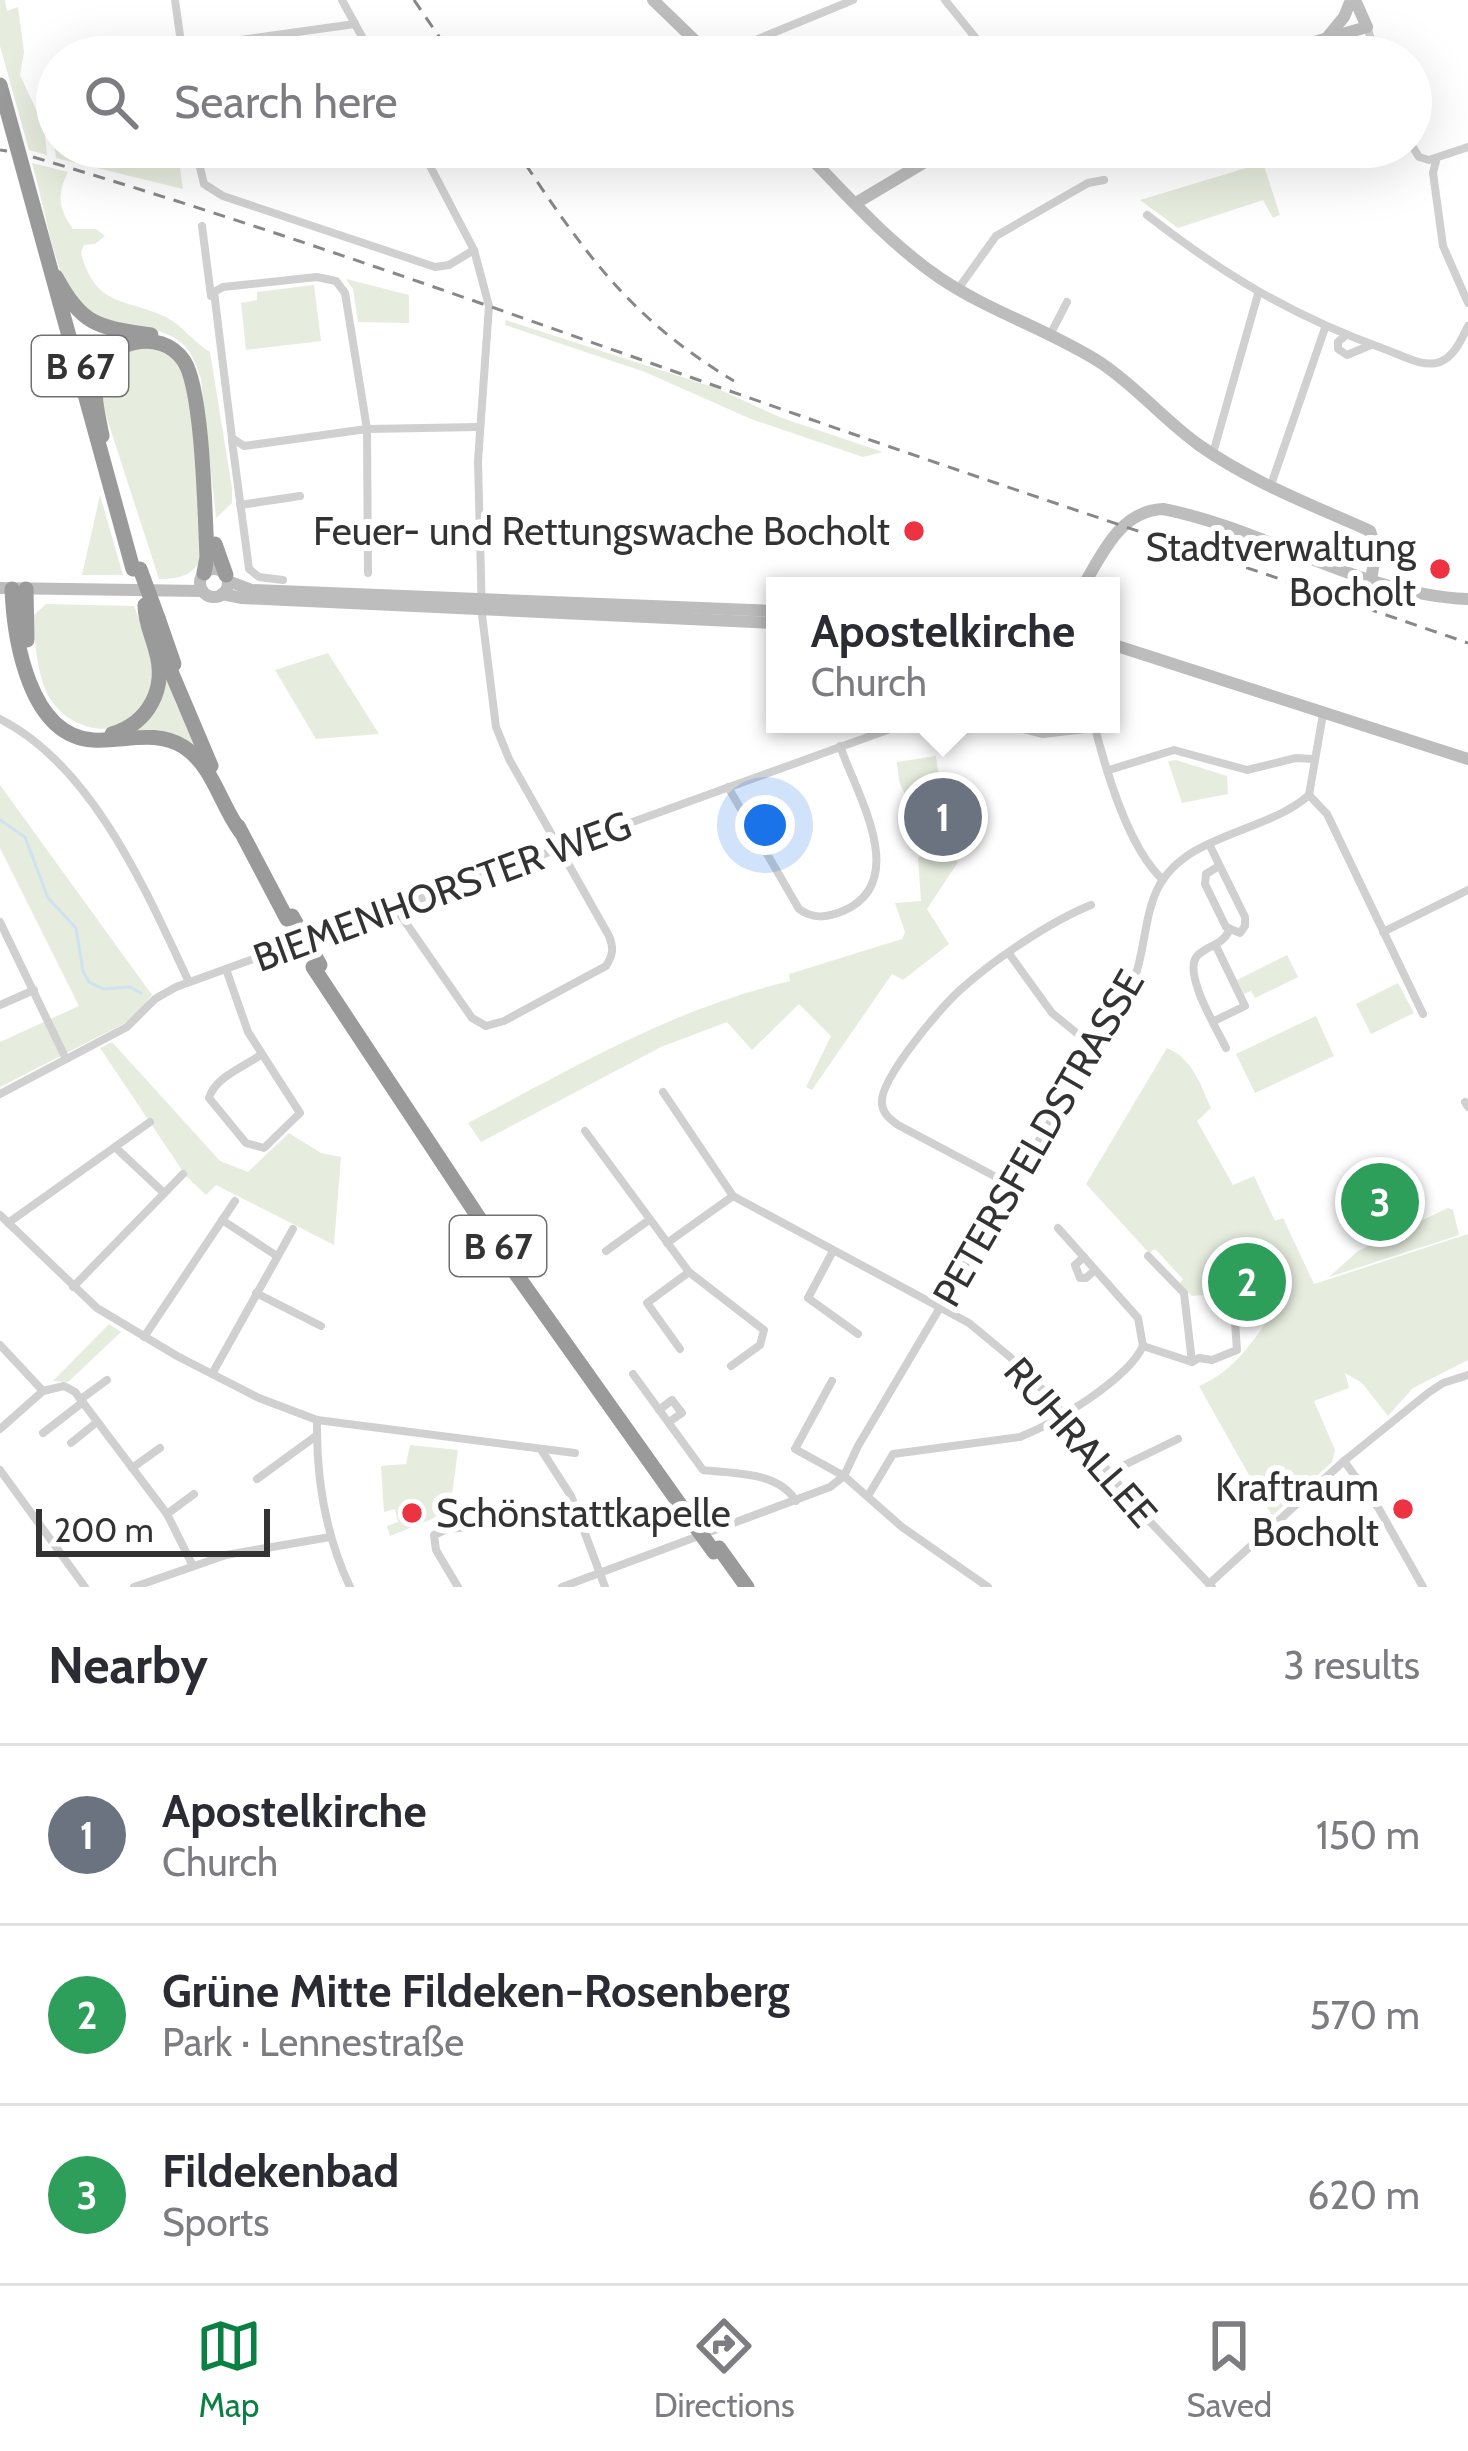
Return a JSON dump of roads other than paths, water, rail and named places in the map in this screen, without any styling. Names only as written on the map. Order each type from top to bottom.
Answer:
[{"type":"highway","name":"B 67","points":[[0,85],[149,615],[240,831],[316,966],[743,1587]]},
{"type":"highway","name":"B 67","points":[[25,179],[136,569]]},
{"type":"highway","points":[[56,275],[86,320],[170,342],[193,366],[201,397],[217,556],[225,583]]},
{"type":"highway","points":[[106,457],[95,396],[102,364],[128,344],[148,341],[170,348],[183,360],[194,396],[208,556],[202,582]]},
{"type":"highway","points":[[13,589],[37,682],[52,712],[74,730],[88,734],[124,730],[146,714],[154,700],[160,669],[149,615]]},
{"type":"highway","points":[[13,589],[22,656],[37,699],[52,720],[70,734],[89,740],[148,737],[183,746],[205,768],[240,831]]},
{"type":"highway","name":"B 67","points":[[149,615],[289,918]]},
{"type":"main road","points":[[653,0],[691,36]]},
{"type":"main road","points":[[1335,36],[1366,27],[1353,0]]},
{"type":"main road","points":[[1328,36],[1353,0]]},
{"type":"main road","points":[[821,168],[909,255],[958,289],[1110,370],[1167,422],[1213,454],[1270,487],[1370,531],[1376,549],[1371,580]]},
{"type":"main road","points":[[856,203],[915,168]]},
{"type":"main road","points":[[1089,577],[1122,525],[1140,513],[1163,509],[1371,580],[1420,594],[1468,599]]},
{"type":"main road","points":[[13,589],[168,592],[202,582],[218,569],[242,598],[766,611]]},
{"type":"main road","points":[[202,582],[213,597],[225,583]]},
{"type":"main road","points":[[482,603],[766,623]]},
{"type":"main road","points":[[576,613],[634,613],[643,604]]},
{"type":"main road","points":[[1120,650],[1468,759]]},
{"type":"street","points":[[175,0],[180,36]]},
{"type":"street","points":[[342,0],[362,36]]},
{"type":"street","points":[[765,36],[853,0]]},
{"type":"street","points":[[945,0],[975,36]]},
{"type":"street","points":[[284,36],[356,24]]},
{"type":"street","points":[[1366,27],[1370,36]]},
{"type":"street","points":[[1432,159],[1468,146]]},
{"type":"street","points":[[1436,160],[1438,226],[1450,268],[1468,303]]},
{"type":"street","points":[[200,168],[204,184],[223,196],[435,267],[449,266],[474,250]]},
{"type":"street","points":[[397,910],[472,1018],[486,1026],[606,966],[613,947],[508,759],[496,727],[482,603],[479,427],[490,316],[474,250],[431,168]]},
{"type":"street","points":[[958,289],[996,236],[1088,183],[1104,180]]},
{"type":"street","points":[[1147,214],[1258,294],[1325,328],[1419,362],[1439,363],[1449,357],[1468,326]]},
{"type":"street","points":[[202,226],[249,569],[259,578],[283,580]]},
{"type":"street","points":[[212,298],[223,287],[317,277],[336,281],[345,293],[367,429],[368,573]]},
{"type":"street","points":[[1213,454],[1258,294]]},
{"type":"street","points":[[1049,337],[1067,302]]},
{"type":"street","points":[[1270,487],[1325,328]]},
{"type":"street","points":[[1346,336],[1338,349],[1347,356],[1371,345]]},
{"type":"street","points":[[232,438],[251,447],[367,429],[479,427]]},
{"type":"street","points":[[240,505],[300,496]]},
{"type":"street","points":[[1323,714],[1309,795],[1327,814],[1423,1014]]},
{"type":"street","points":[[0,719],[49,752],[110,827],[189,982]]},
{"type":"street","name":"BIEMENHORSTER WEG","points":[[0,1094],[127,1028],[164,992],[878,733]]},
{"type":"street","points":[[1096,733],[1143,859],[1163,880],[1184,860],[1309,795]]},
{"type":"street","points":[[728,787],[799,909],[817,917],[836,914],[865,897],[879,868],[840,746]]},
{"type":"street","points":[[1109,770],[1174,750],[1247,770],[1296,758],[1313,759]]},
{"type":"street","points":[[1210,846],[1246,922],[1240,932],[1229,931]]},
{"type":"street","points":[[1219,866],[1206,874],[1205,884],[1229,931]]},
{"type":"street","name":"PETERSFELDSTRASSE","points":[[844,1476],[1135,980],[1163,880]]},
{"type":"street","points":[[1383,932],[1468,890]]},
{"type":"street","points":[[1013,1186],[898,1125],[884,1111],[881,1098],[901,1063],[957,992],[1068,914],[1091,905]]},
{"type":"street","points":[[0,922],[66,1059]]},
{"type":"street","points":[[1226,1048],[1192,967],[1201,953],[1216,946],[1229,931]]},
{"type":"street","points":[[1214,1021],[1245,1006],[1216,946]]},
{"type":"street","points":[[1010,955],[1052,1013],[1095,1048]]},
{"type":"street","points":[[226,969],[248,1032],[300,1113],[264,1148],[246,1143],[209,1098],[212,1088],[225,1077],[262,1054]]},
{"type":"street","points":[[0,1005],[34,990]]},
{"type":"street","points":[[663,1092],[734,1196],[667,1244]]},
{"type":"street","points":[[8,1223],[150,1122]]},
{"type":"street","points":[[585,1131],[689,1272],[764,1330],[760,1345],[730,1366]]},
{"type":"street","points":[[115,1147],[164,1193]]},
{"type":"street","points":[[73,1287],[183,1174]]},
{"type":"street","name":"RUHRALLEE","points":[[734,1196],[969,1323],[1010,1357],[1063,1414],[1137,1508],[1210,1586]]},
{"type":"street","points":[[144,1337],[235,1202]]},
{"type":"street","points":[[0,1215],[97,1308],[259,1398],[317,1420],[575,1453]]},
{"type":"street","points":[[222,1220],[278,1256]]},
{"type":"street","points":[[606,1251],[650,1220]]},
{"type":"street","points":[[868,1496],[893,1454],[1020,1437],[1063,1414],[1136,1362],[1143,1346],[1138,1318],[1058,1228]]},
{"type":"street","points":[[212,1373],[293,1229]]},
{"type":"street","points":[[833,1251],[808,1298],[857,1334]]},
{"type":"street","points":[[1148,1256],[1184,1293],[1192,1362]]},
{"type":"street","points":[[1084,1257],[1076,1264],[1080,1278],[1095,1270]]},
{"type":"street","points":[[680,1349],[647,1303],[689,1272]]},
{"type":"street","points":[[256,1293],[321,1327]]},
{"type":"street","points":[[1143,1346],[1192,1362],[1237,1350],[1233,1294]]},
{"type":"street","points":[[0,1346],[43,1391]]},
{"type":"street","points":[[633,1374],[703,1470],[766,1478],[782,1485],[796,1501]]},
{"type":"street","points":[[1210,1586],[1344,1461],[1442,1383],[1468,1376]]},
{"type":"street","points":[[43,1433],[107,1379]]},
{"type":"street","points":[[832,1381],[795,1449],[844,1476],[902,1527],[988,1587]]},
{"type":"street","points":[[0,1429],[43,1391],[64,1386],[82,1401],[167,1514],[192,1564]]},
{"type":"street","points":[[659,1410],[672,1400],[682,1413],[669,1422]]},
{"type":"street","points":[[317,1420],[321,1495],[330,1537],[350,1587]]},
{"type":"street","points":[[71,1443],[98,1422]]},
{"type":"street","points":[[257,1479],[317,1435]]},
{"type":"street","points":[[1110,1472],[1178,1439]]},
{"type":"street","points":[[132,1468],[160,1448]]},
{"type":"street","points":[[541,1449],[571,1496],[605,1587]]},
{"type":"street","points":[[1344,1461],[1423,1587]]},
{"type":"street","points":[[0,1470],[85,1587]]},
{"type":"street","points":[[562,1587],[796,1501],[844,1476]]},
{"type":"street","points":[[167,1514],[194,1494]]},
{"type":"street","points":[[458,1587],[436,1550],[434,1534],[447,1528],[516,1522]]},
{"type":"street","points":[[134,1587],[192,1564],[330,1537]]},
{"type":"waterway","points":[[0,820],[25,837],[48,898],[76,928],[89,982],[103,989],[130,987],[141,993]]},
{"type":"railway","points":[[414,0],[439,36]]},
{"type":"railway","points":[[0,150],[7,151]]},
{"type":"railway","points":[[70,168],[341,255],[1468,643]]},
{"type":"railway","points":[[528,168],[585,249],[635,305],[734,381]]},
{"type":"place","name":"Feuer- und Rettungswache Bocholt","points":[[914,531]]},
{"type":"place","name":"Stadtverwaltung Bocholt","points":[[1440,569]]},
{"type":"place","name":"Apostelkirche","points":[[943,817]]},
{"type":"place","name":"Fildekenbad","points":[[1380,1202]]},
{"type":"place","name":"Grüne Mitte Fildeken-Rosenberg","points":[[1247,1282]]},
{"type":"place","name":"Kraftraum Bocholt","points":[[1403,1509]]},
{"type":"place","name":"Schönstattkapelle","points":[[412,1513]]}]
